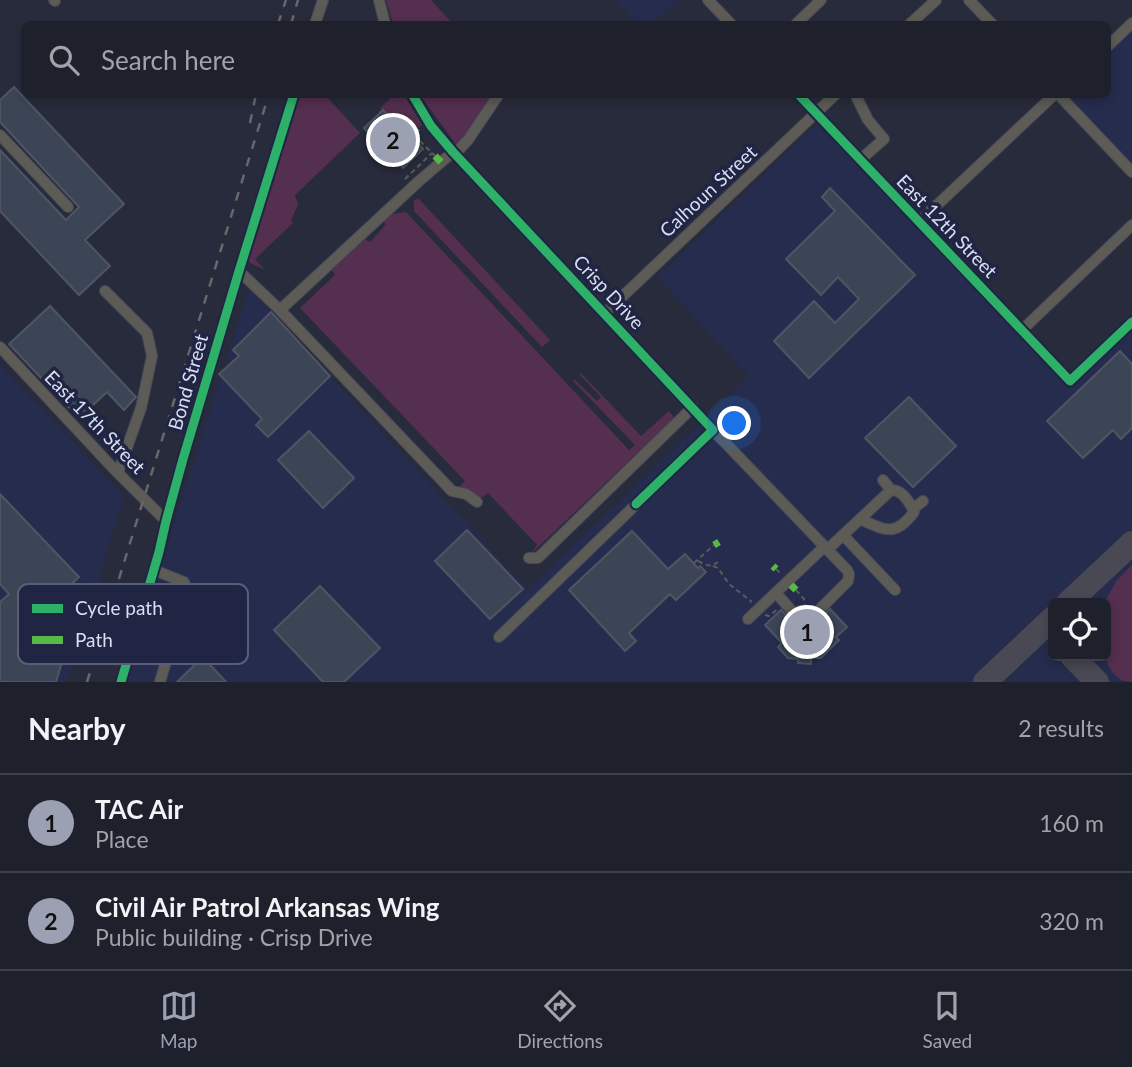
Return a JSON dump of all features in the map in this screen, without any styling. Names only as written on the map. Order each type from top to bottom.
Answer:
[{"type":"street","points":[[317,21],[323,0]]},
{"type":"street","points":[[379,0],[384,21]]},
{"type":"street","points":[[799,21],[821,0]]},
{"type":"street","points":[[913,21],[936,0]]},
{"type":"street","points":[[969,0],[989,21]]},
{"type":"street","points":[[709,1],[728,21]]},
{"type":"street","points":[[1111,43],[1132,23]]},
{"type":"street","name":"Bond Street","points":[[150,584],[239,271],[293,98]]},
{"type":"street","name":"Crisp Drive","points":[[414,98],[431,126],[454,153],[847,570],[848,581],[824,604],[805,611]]},
{"type":"street","points":[[280,310],[418,182],[468,141],[496,98]]},
{"type":"street","name":"East 12th Street","points":[[802,98],[1070,381],[1132,322]]},
{"type":"street","name":"Calhoun Street","points":[[605,313],[832,98]]},
{"type":"street","points":[[857,98],[868,120],[884,139],[860,160]]},
{"type":"street","points":[[919,222],[1053,98]]},
{"type":"street","points":[[1061,98],[1132,172]]},
{"type":"street","points":[[0,135],[68,207]]},
{"type":"street","points":[[1022,330],[1132,225]]},
{"type":"street","points":[[239,271],[280,310],[452,491],[477,502]]},
{"type":"street","points":[[105,291],[147,333],[152,356],[141,408],[118,473]]},
{"type":"street","name":"East 17th Street","points":[[0,347],[166,521]]},
{"type":"street","points":[[529,558],[538,558],[693,407]]},
{"type":"street","points":[[499,637],[713,430]]},
{"type":"street","points":[[883,480],[891,490]]},
{"type":"street","points":[[748,619],[891,490],[900,492],[914,509]]},
{"type":"street","points":[[863,515],[882,530],[890,531],[901,527],[923,500]]},
{"type":"street","points":[[843,535],[895,590]]},
{"type":"street","points":[[154,570],[185,584]]},
{"type":"street","points":[[776,593],[792,611],[805,611]]},
{"type":"street","name":"Bond Street","points":[[121,682],[126,664]]},
{"type":"street","points":[[160,682],[165,664]]},
{"type":"path","points":[[409,125],[435,156]]},
{"type":"path","points":[[410,139],[423,126]]},
{"type":"path","points":[[405,179],[432,153]]},
{"type":"path","points":[[694,564],[714,545]]},
{"type":"path","points":[[697,560],[720,570],[725,580],[755,605]]},
{"type":"path","points":[[713,566],[718,562]]},
{"type":"path","points":[[776,569],[784,577]]},
{"type":"path","points":[[796,590],[804,599],[805,611]]},
{"type":"path","points":[[762,612],[769,616],[781,606]]},
{"type":"shaded area","points":[[386,0],[431,0],[450,21],[392,21]]},
{"type":"shaded area","points":[[615,0],[678,0],[655,21],[636,21]]},
{"type":"shaded area","points":[[1132,30],[1132,163],[1070,98],[1111,98],[1111,49]]},
{"type":"shaded area","points":[[299,98],[328,98],[360,133],[295,195],[298,205],[291,220],[293,223],[255,259],[265,270],[248,262]]},
{"type":"shaded area","points":[[391,98],[406,98],[422,125],[416,130],[408,125],[414,132],[409,137],[380,108]]},
{"type":"shaded area","points":[[422,98],[493,98],[461,144],[457,146]]},
{"type":"shaded area","points":[[819,122],[1068,389],[1132,327],[1132,682],[128,682],[133,664],[248,664],[248,584],[156,584],[249,289],[528,589],[749,376],[657,277]]},
{"type":"shaded area","points":[[418,198],[550,340],[542,347],[414,211],[414,201]]},
{"type":"shaded area","points":[[406,212],[629,450],[635,445],[573,381],[574,379],[597,401],[601,397],[579,374],[581,373],[641,436],[669,411],[674,418],[533,552],[537,545],[488,493],[480,499],[458,488],[465,481],[300,308],[335,275],[332,270],[365,239],[370,242],[386,224],[383,221],[392,214]]},
{"type":"shaded area","points":[[0,365],[124,497],[97,584],[18,584],[18,664],[73,664],[67,682],[0,682]]},
{"type":"shaded area","points":[[1132,565],[1132,682],[1117,677],[1106,661],[1111,661],[1111,598],[1107,598],[1117,580]]},
{"type":"building","points":[[14,87],[21,98],[24,98],[124,204],[85,240],[110,266],[79,295],[0,211],[0,150],[66,220],[79,207],[0,122],[0,100]]},
{"type":"building","points":[[383,110],[423,149],[403,168],[364,128]]},
{"type":"building","points":[[830,188],[915,275],[809,378],[774,341],[814,301],[835,323],[859,299],[838,277],[821,295],[786,259],[835,211],[822,197]]},
{"type":"building","points":[[50,306],[136,397],[124,410],[107,392],[79,418],[9,344]]},
{"type":"building","points":[[271,312],[330,376],[268,437],[256,425],[262,419],[219,374],[239,356],[233,350]]},
{"type":"building","points":[[1120,351],[1132,364],[1132,428],[1121,439],[1113,430],[1083,458],[1047,421]]},
{"type":"building","points":[[909,397],[956,446],[913,487],[865,438]]},
{"type":"building","points":[[309,431],[354,478],[323,508],[278,460]]},
{"type":"building","points":[[0,494],[79,577],[72,584],[18,584],[18,664],[61,664],[56,682],[0,682],[0,602],[9,594],[0,584]]},
{"type":"building","points":[[467,530],[523,589],[490,619],[435,561]]},
{"type":"building","points":[[632,531],[668,569],[685,554],[698,568],[700,566],[706,572],[676,600],[670,594],[629,633],[636,641],[625,651],[569,590]]},
{"type":"building","points":[[320,586],[380,648],[344,682],[323,682],[274,630]]},
{"type":"building","points":[[799,606],[812,606],[807,609],[806,614],[808,620],[813,621],[813,626],[830,609],[847,627],[836,637],[839,640],[821,658],[811,658],[811,664],[798,663],[798,659],[788,658],[778,647],[782,643],[765,625],[781,610],[797,626],[797,621],[804,615]]},
{"type":"building","points":[[196,664],[209,664],[226,682],[177,682]]},
{"type":"taxiway","points":[[1073,598],[1132,543]]},
{"type":"taxiway","points":[[985,682],[1048,623]]},
{"type":"taxiway","points":[[1077,661],[1097,682]]},
{"type":"railway","points":[[279,21],[286,0]]},
{"type":"railway","points":[[292,21],[298,0]]},
{"type":"railway","points":[[250,123],[255,98]]},
{"type":"railway","points":[[117,584],[268,98]]},
{"type":"railway","points":[[87,682],[93,664]]},
{"type":"marked path","points":[[435,156],[441,162]]},
{"type":"marked path","points":[[714,545],[719,542]]},
{"type":"marked path","points":[[773,566],[776,569]]},
{"type":"marked path","points":[[791,585],[796,590]]},
{"type":"cycle path","points":[[150,584],[183,459],[293,98]]},
{"type":"cycle path","points":[[414,98],[431,126],[453,152],[713,430],[636,504]]},
{"type":"cycle path","points":[[802,98],[1070,381],[1132,322]]},
{"type":"cycle path","points":[[121,682],[126,664]]},
{"type":"place","name":"Civil Air Patrol Arkansas Wing","points":[[393,140]]},
{"type":"place","name":"TAC Air","points":[[807,632]]}]
